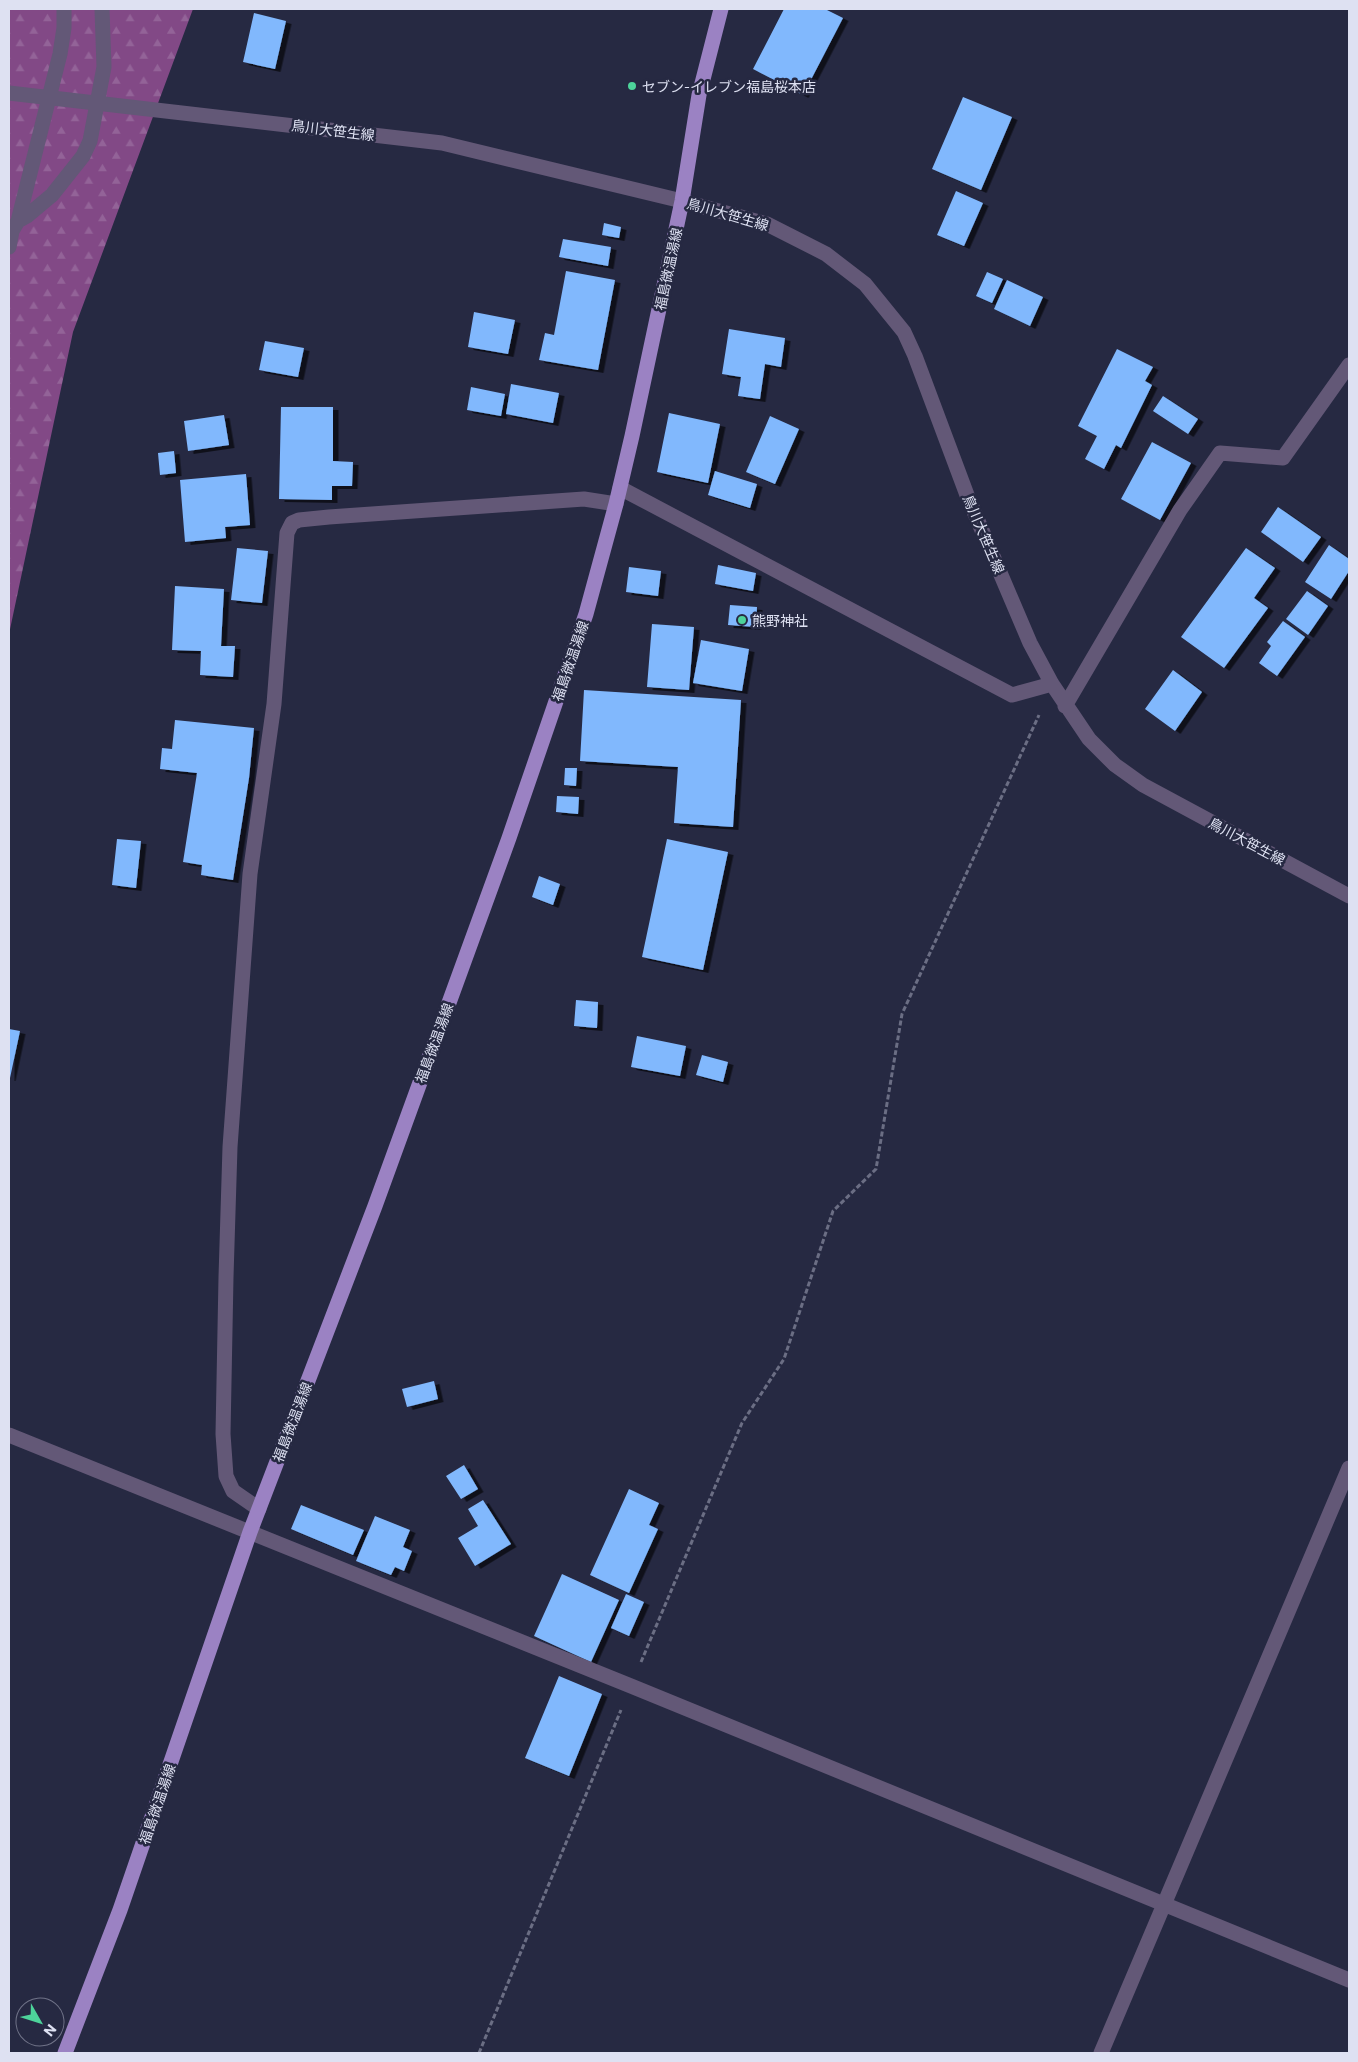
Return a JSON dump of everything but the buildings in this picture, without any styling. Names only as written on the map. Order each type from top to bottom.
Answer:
[{"type":"main road","name":"福島微温湯線","points":[[65,2053],[120,1910],[250,1532],[375,1206],[509,838],[586,614],[620,488],[682,201],[699,96],[721,9]]},
{"type":"street","points":[[9,247],[12,231],[18,221],[60,54],[64,28],[64,9]]},
{"type":"street","points":[[18,221],[52,195],[83,156],[90,141],[104,67],[102,9]]},
{"type":"street","name":"鳥川大笹生線","points":[[9,93],[442,143],[682,201],[768,224],[826,254],[865,284],[904,332],[916,356],[966,495],[1030,643],[1065,706],[1088,739],[1114,765],[1143,785],[1349,896]]},
{"type":"street","points":[[1065,706],[1180,510],[1220,454],[1283,458],[1349,364]]},
{"type":"street","points":[[620,488],[1012,695],[1052,684]]},
{"type":"street","points":[[259,1508],[233,1491],[226,1476],[224,1460],[226,1259],[230,1147],[250,874],[274,704],[287,533],[292,523],[299,520],[329,517],[584,499],[616,504]]},
{"type":"street","points":[[9,1435],[1163,1902],[1349,1980]]},
{"type":"street","points":[[1101,2053],[1163,1902],[1349,1468]]},
{"type":"path","points":[[479,2053],[742,1423],[784,1359],[833,1211],[876,1169],[902,1014],[1052,684]]},
{"type":"green space","points":[[9,9],[193,9],[73,332],[9,634]]},
{"type":"place","name":"セブン-イレブン福島桜本店","points":[[632,86]]},
{"type":"place","name":"熊野神社","points":[[742,620]]}]
